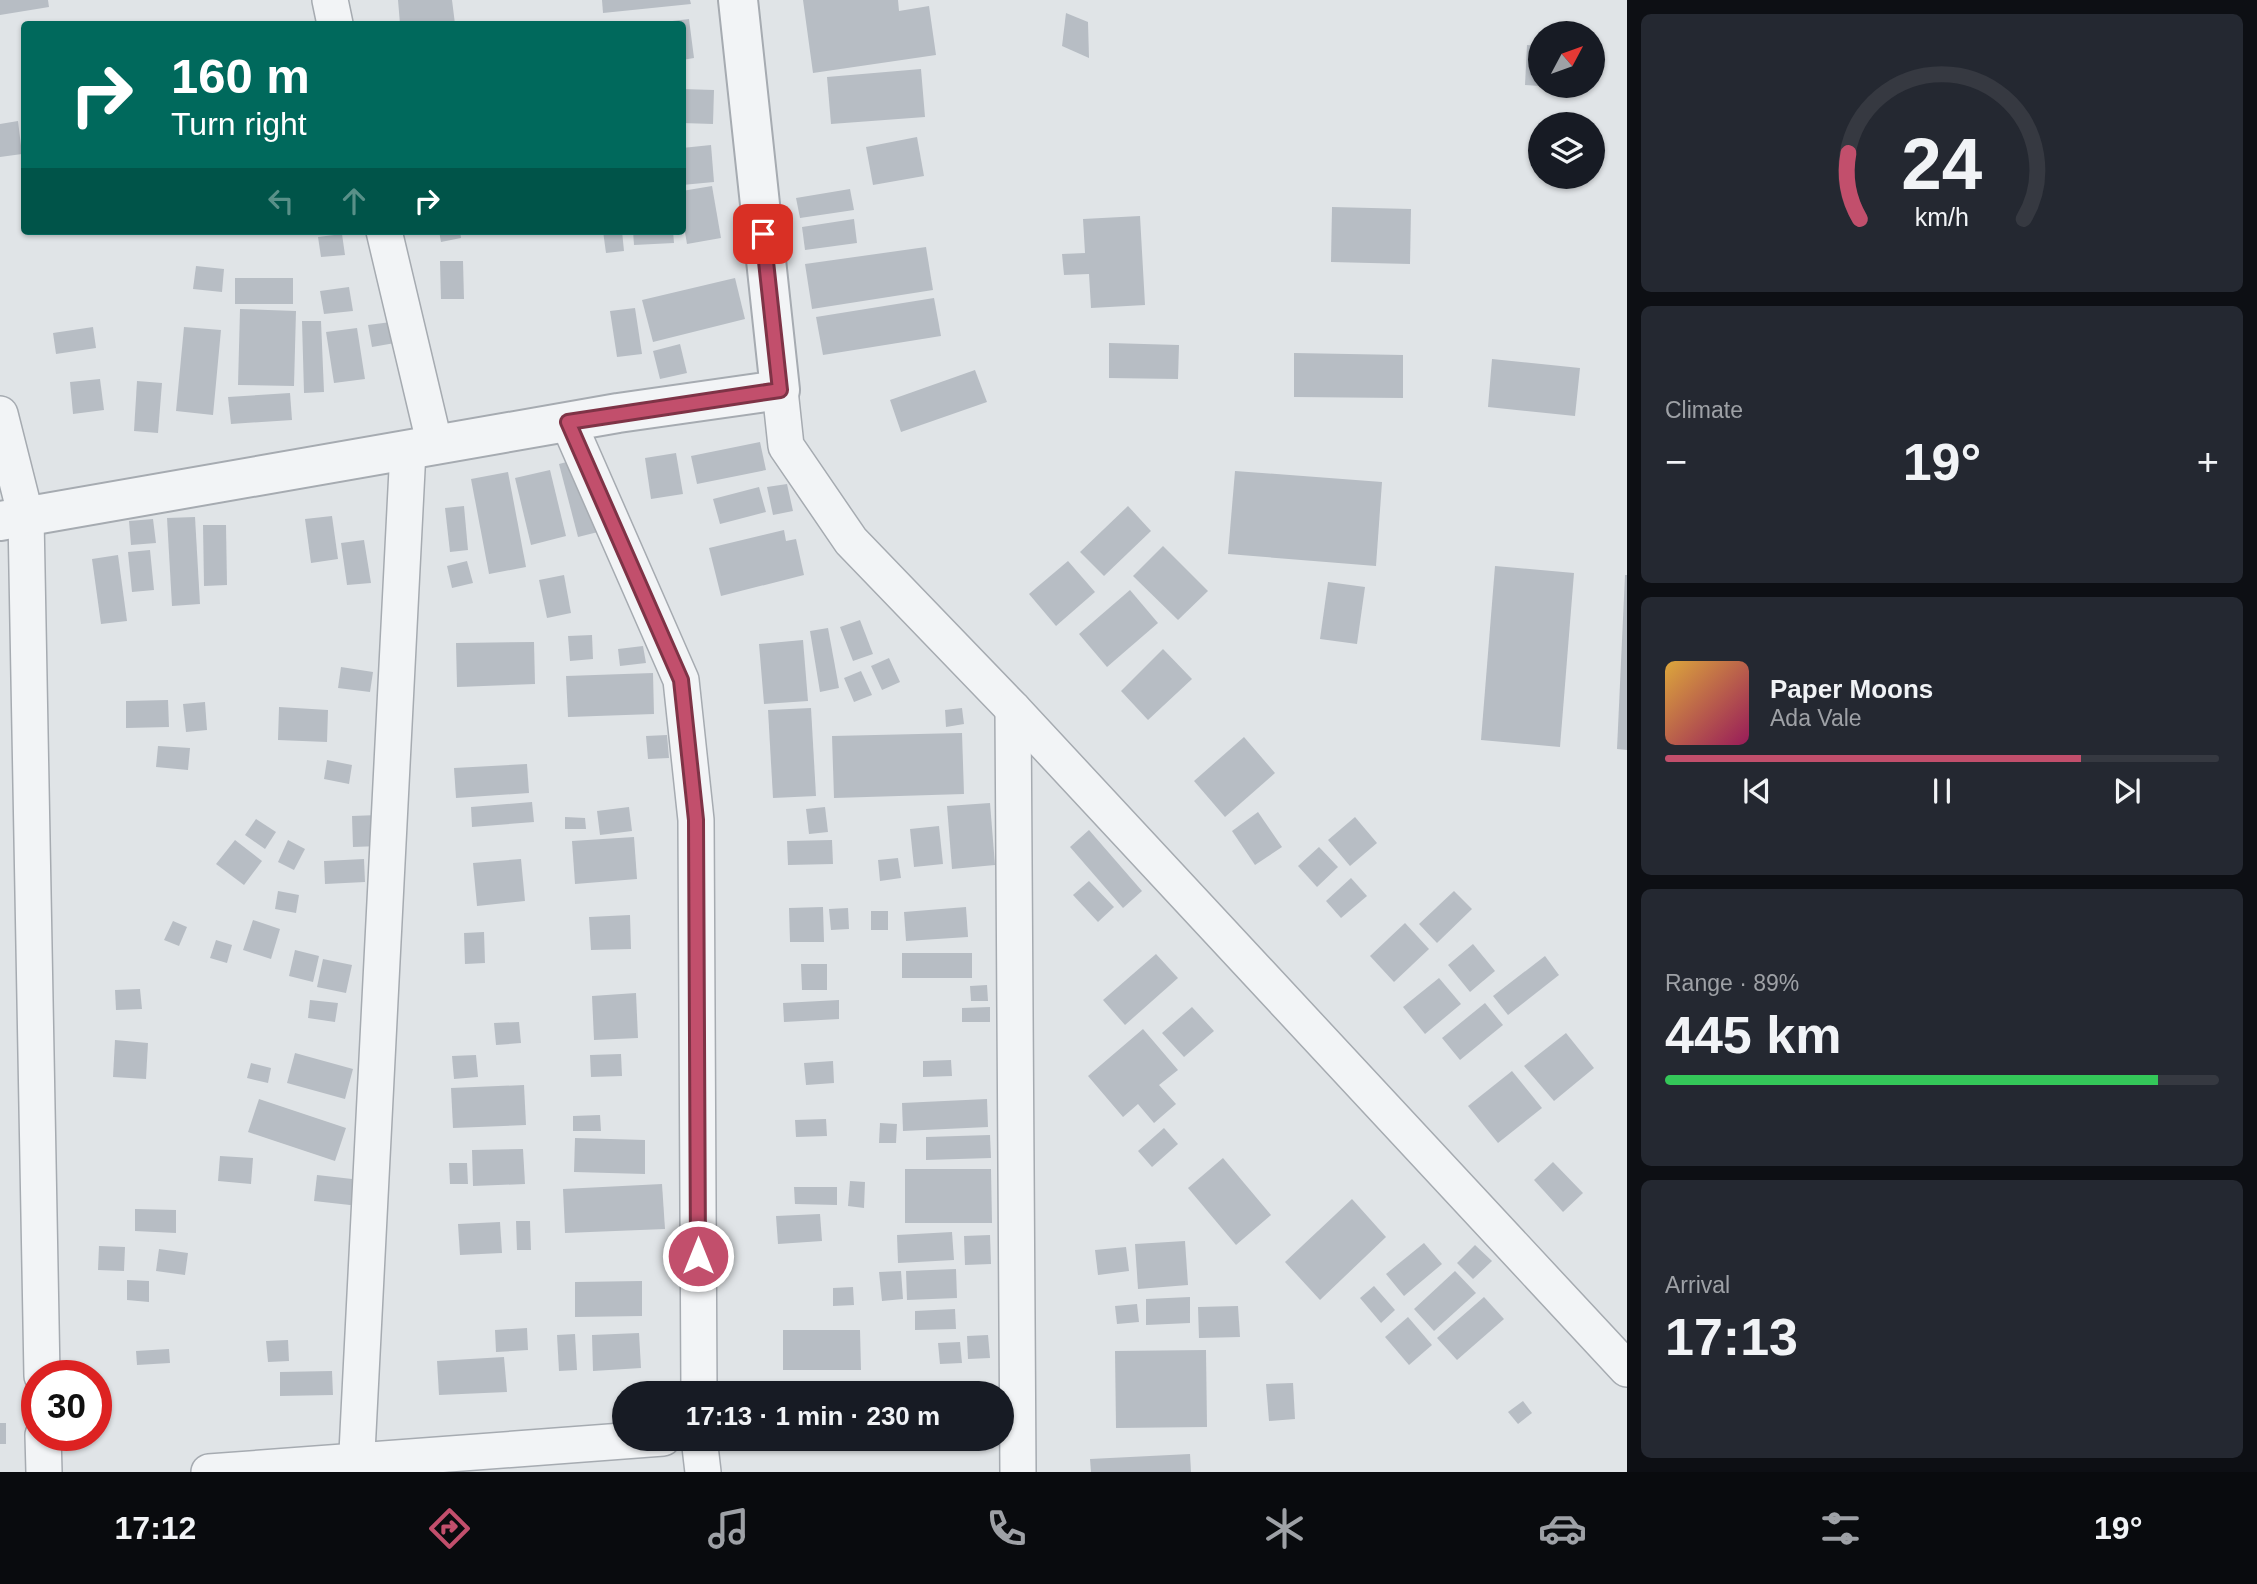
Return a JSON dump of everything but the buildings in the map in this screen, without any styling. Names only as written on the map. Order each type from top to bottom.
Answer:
[{"type":"street","points":[[330,0],[334,21]]},
{"type":"street","points":[[738,0],[786,446],[851,541],[1013,709],[1627,1369]]},
{"type":"street","points":[[356,1467],[421,448],[385,235]]},
{"type":"street","points":[[13,519],[568,422],[780,390]]},
{"type":"street","points":[[0,414],[13,519],[41,1360]]},
{"type":"street","points":[[568,422],[681,680],[696,820],[699,1381]]},
{"type":"street","points":[[1010,1381],[1013,709]]},
{"type":"street","points":[[1014,1442],[1018,1472]]},
{"type":"street","points":[[209,1472],[356,1467],[612,1443]]},
{"type":"street","points":[[43,1451],[44,1472]]},
{"type":"street","points":[[701,1451],[703,1472]]},
{"type":"route","points":[[698,1256],[696,820],[681,680],[568,422],[780,390],[763,234]]}]
